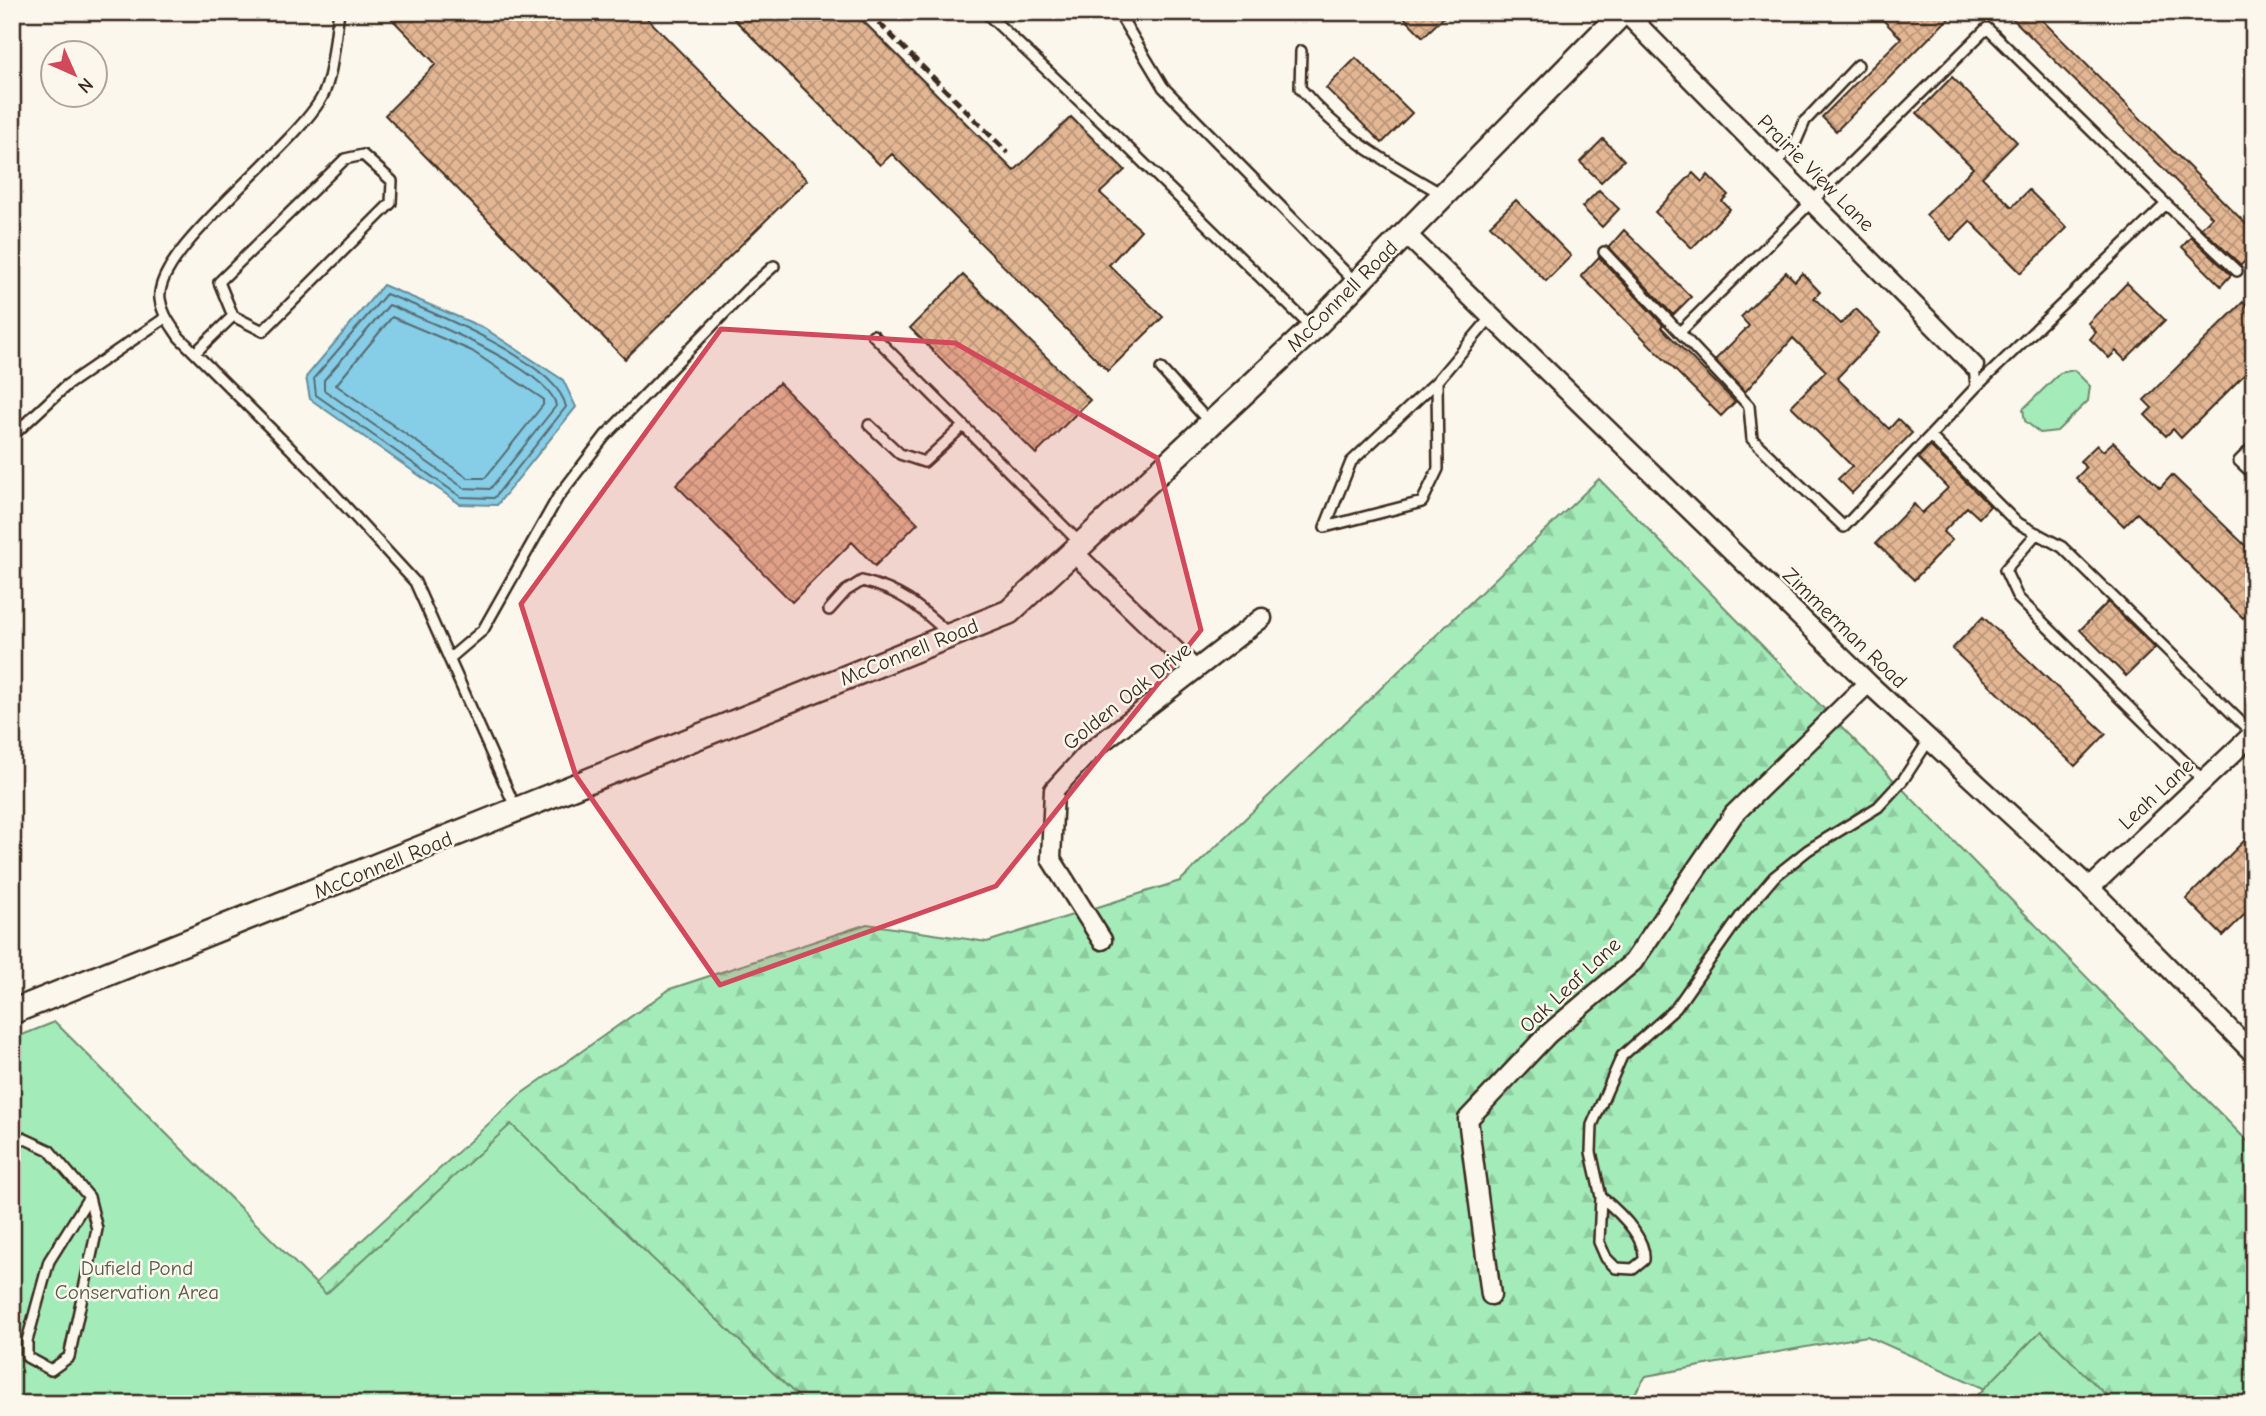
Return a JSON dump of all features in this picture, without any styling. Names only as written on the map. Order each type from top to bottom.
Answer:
[{"type":"street","name":"McConnell Road","points":[[12,1012],[1009,612],[1312,329],[1624,12]]},
{"type":"street","name":"Prairie View Lane","points":[[1624,12],[1975,366]]},
{"type":"street","name":"Zimmerman Road","points":[[1405,233],[1868,683],[2090,888],[2254,1054]]},
{"type":"street","points":[[1078,549],[1194,669]]},
{"type":"street","name":"Golden Oak Drive","points":[[1102,940],[1051,859],[1054,790],[1088,754],[1262,618]]},
{"type":"street","name":"Oak Leaf Lane","points":[[1491,1295],[1468,1119],[1547,1035],[1633,962],[1734,814],[1868,683]]},
{"type":"street","name":"Leah Lane","points":[[2090,888],[2253,733]]},
{"type":"lane","points":[[339,12],[324,94],[301,128],[192,236],[164,276],[159,297],[165,318],[195,353],[314,472],[415,582],[517,811]]},
{"type":"lane","points":[[985,12],[1111,131],[1312,329]]},
{"type":"lane","points":[[1118,12],[1163,88],[1356,283]]},
{"type":"lane","points":[[1681,331],[1810,200],[1987,28],[2237,271]]},
{"type":"lane","points":[[1301,51],[1300,88],[1313,103],[1361,147],[1444,194]]},
{"type":"lane","points":[[1774,164],[1795,144],[1805,121],[1858,65]]},
{"type":"lane","points":[[363,155],[392,181],[391,203],[263,331],[233,316],[219,282],[345,159],[363,155]]},
{"type":"lane","points":[[1604,253],[1681,331],[1749,406],[1752,439],[1844,527],[1976,387],[2166,204]]},
{"type":"lane","points":[[449,659],[483,630],[558,497],[605,436],[748,289],[774,266]]},
{"type":"lane","points":[[195,353],[233,316]]},
{"type":"lane","points":[[1437,381],[1438,469],[1422,502],[1325,527],[1351,463],[1437,381],[1491,317]]},
{"type":"lane","points":[[12,436],[66,385],[165,318]]},
{"type":"lane","points":[[873,335],[1078,549]]},
{"type":"lane","points":[[1975,366],[1976,387]]},
{"type":"lane","points":[[1161,369],[1210,422]]},
{"type":"lane","points":[[869,425],[900,454],[923,462],[963,426]]},
{"type":"lane","points":[[1930,436],[2016,522],[2062,547],[2253,733]]},
{"type":"lane","points":[[2254,446],[2239,461],[2254,475]]},
{"type":"lane","points":[[2037,533],[2005,570],[2018,598],[2203,780]]},
{"type":"lane","points":[[829,610],[846,591],[862,582],[888,588],[911,600],[950,635]]},
{"type":"lane","points":[[1601,1197],[1632,1230],[1645,1251],[1644,1260],[1633,1269],[1616,1268],[1606,1258],[1599,1242],[1601,1197],[1592,1162],[1592,1125],[1622,1056],[1676,1008],[1740,917],[1774,877],[1808,850],[1878,807],[1903,780],[1930,740]]},
{"type":"lane","points":[[12,1133],[49,1150],[89,1197],[97,1229],[69,1357],[51,1370],[27,1357],[27,1341],[48,1261],[89,1197]]},
{"type":"highlighted area","points":[[721,329],[955,343],[1157,458],[1201,630],[996,886],[720,985],[576,776],[521,604]]},
{"type":"green space","points":[[2074,370],[2090,386],[2088,401],[2057,431],[2040,433],[2025,421],[2023,409],[2060,373]]},
{"type":"green space","points":[[1599,479],[2254,1148],[2254,1404],[2019,1404],[1867,1336],[1646,1376],[1628,1404],[197,1404],[285,1311],[521,1094],[670,989],[867,924],[987,942],[1180,881]]},
{"type":"green space","name":"Dufield Pond Conservation Area","points":[[55,1022],[326,1294],[511,1124],[806,1404],[21,1404],[12,1395],[12,1039]]},
{"type":"green space","points":[[2041,1331],[2115,1404],[1969,1404]]},
{"type":"water","points":[[383,285],[484,328],[563,380],[576,407],[497,505],[460,504],[310,399],[306,377]]},
{"type":"building","points":[[385,12],[641,12],[807,180],[625,359],[385,115],[436,64]]},
{"type":"building","points":[[727,12],[854,12],[1014,171],[1071,117],[1125,170],[1100,193],[1141,230],[1109,265],[1163,317],[1108,371],[892,154],[880,165]]},
{"type":"building","points":[[1399,12],[1449,12],[1423,37]]},
{"type":"building","points":[[1875,12],[1955,12],[1836,131],[1822,117],[1901,38]]},
{"type":"building","points":[[2006,12],[2034,12],[2254,232],[2254,253],[2241,265],[2201,228],[2212,217]]},
{"type":"building","points":[[1356,58],[1412,113],[1382,143],[1326,88]]},
{"type":"building","points":[[1952,77],[2017,142],[1982,177],[2012,207],[2029,190],[2067,228],[2021,273],[1970,221],[1951,240],[1926,215],[1973,168],[1917,113]]},
{"type":"building","points":[[1603,139],[1624,160],[1601,182],[1580,162]]},
{"type":"building","points":[[1693,173],[1702,182],[1708,175],[1728,195],[1722,201],[1730,209],[1692,248],[1655,212]]},
{"type":"building","points":[[1599,190],[1619,209],[1602,227],[1582,207]]},
{"type":"building","points":[[1516,200],[1571,256],[1546,281],[1490,225]]},
{"type":"building","points":[[1624,230],[1691,297],[1673,315],[1609,247]]},
{"type":"building","points":[[2191,237],[2231,275],[2221,286],[2182,247]]},
{"type":"building","points":[[1599,257],[1663,325],[1661,327],[1735,402],[1721,416],[1581,276]]},
{"type":"building","points":[[1786,272],[1795,281],[1802,273],[1820,292],[1814,298],[1841,324],[1856,309],[1880,333],[1837,378],[1889,429],[1898,419],[1912,433],[1852,493],[1838,479],[1852,466],[1791,406],[1826,371],[1793,338],[1745,392],[1715,360],[1749,326],[1741,317]]},
{"type":"building","points":[[963,275],[1090,400],[1036,454],[910,328]]},
{"type":"building","points":[[2127,283],[2165,320],[2125,360],[2116,351],[2109,358],[2090,339],[2096,332],[2088,323]]},
{"type":"building","points":[[2243,302],[2254,313],[2254,365],[2181,438],[2173,429],[2166,436],[2145,415],[2152,408],[2144,400]]},
{"type":"building","points":[[779,383],[918,523],[875,566],[852,542],[792,602],[676,485]]},
{"type":"building","points":[[2113,442],[2160,488],[2172,475],[2254,554],[2254,608],[2243,618],[2137,513],[2124,526],[2076,478],[2086,468],[2080,461],[2097,445],[2103,451]]},
{"type":"building","points":[[1930,446],[1990,506],[1979,518],[1967,507],[1943,532],[1952,540],[1914,580],[1876,543],[1914,504],[1922,513],[1948,488],[1918,458]]},
{"type":"building","points":[[2108,602],[2155,648],[2126,676],[2080,630]]},
{"type":"building","points":[[1983,617],[2106,734],[2075,766],[1952,649]]},
{"type":"building","points":[[2254,831],[2254,905],[2223,936],[2186,899]]},
{"type":"railway","points":[[868,12],[1008,153]]}]
